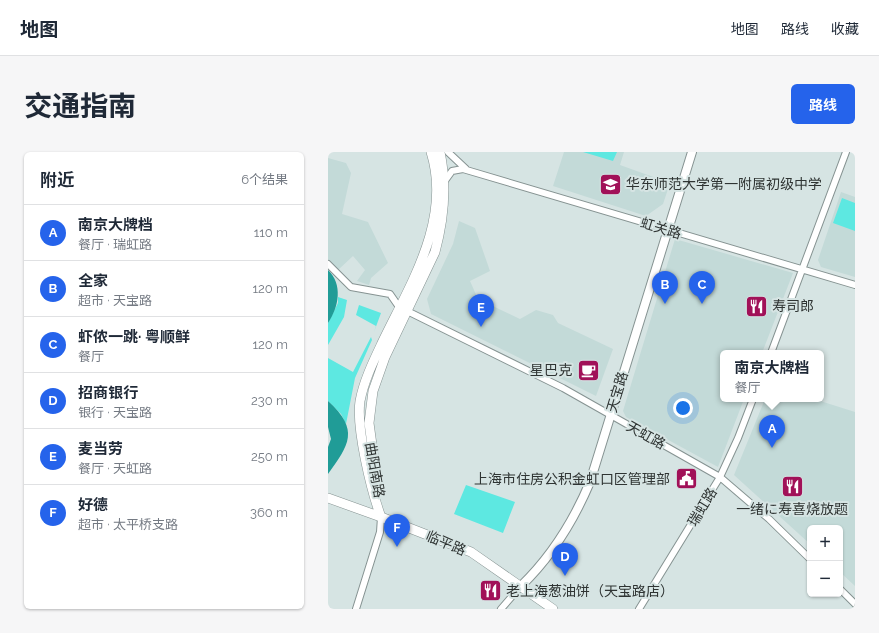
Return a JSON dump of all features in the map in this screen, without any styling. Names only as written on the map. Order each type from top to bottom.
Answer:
[{"type":"main road","name":"曲阳南路","points":[[403,309],[432,230],[436,184],[431,152]]},
{"type":"main road","name":"曲阳南路","points":[[381,517],[375,501],[361,434],[360,402],[368,374],[435,252],[440,235],[444,203],[444,182],[440,152]]},
{"type":"main road","name":"临平路","points":[[328,498],[471,552],[554,609]]},
{"type":"street","name":"虹关路","points":[[448,152],[467,170],[855,285]]},
{"type":"street","name":"天宝路","points":[[501,609],[556,543],[576,514],[593,472],[692,152]]},
{"type":"street","points":[[772,350],[846,152]]},
{"type":"street","points":[[444,182],[452,171],[459,168],[467,170]]},
{"type":"street","points":[[328,264],[346,283],[357,288],[386,292],[394,297],[403,309]]},
{"type":"street","name":"天虹路","points":[[403,309],[552,382],[720,477],[764,514],[807,556]]},
{"type":"street","name":"瑞虹路","points":[[640,609],[720,477],[738,438],[752,402]]},
{"type":"street","points":[[356,609],[380,532],[381,517]]},
{"type":"street","points":[[843,592],[855,604]]},
{"type":"shaded area","name":"华东师范大学第一附属初级中学","points":[[564,152],[624,152],[620,165],[670,183],[663,204],[646,216],[553,186]]},
{"type":"shaded area","points":[[583,152],[617,152],[613,161]]},
{"type":"shaded area","points":[[328,158],[346,163],[351,173],[342,214],[368,222],[388,263],[371,278],[369,285],[357,281],[365,270],[353,256],[338,270],[328,259]]},
{"type":"shaded area","points":[[841,192],[855,197],[855,277],[821,267],[818,260]]},
{"type":"shaded area","points":[[842,198],[855,203],[855,231],[833,223]]},
{"type":"shaded area","points":[[459,221],[475,228],[490,271],[470,281],[478,299],[520,319],[536,310],[553,315],[558,323],[613,349],[596,396],[431,314],[427,299],[453,244]]},
{"type":"shaded area","points":[[675,239],[793,273],[763,350],[720,350],[720,402],[743,402],[718,467],[626,417],[623,411]]},
{"type":"shaded area","points":[[328,270],[336,282],[338,296],[335,310],[328,323]]},
{"type":"shaded area","points":[[338,297],[347,300],[344,317],[328,345],[328,323],[338,303]]},
{"type":"shaded area","points":[[359,305],[381,313],[374,332],[376,326],[356,315]]},
{"type":"shaded area","points":[[371,337],[372,340],[355,378],[346,424],[341,414],[328,401],[328,358],[353,372]]},
{"type":"shaded area","points":[[328,401],[338,411],[344,421],[348,429],[348,438],[346,446],[328,474],[328,447],[331,439],[328,427]]},
{"type":"shaded area","points":[[764,402],[823,402],[855,412],[855,586],[843,575],[843,525],[807,525],[807,541],[734,475]]},
{"type":"shaded area","points":[[466,485],[515,502],[503,533],[454,514]]},
{"type":"place","name":"华东师范大学第一附属初级中学","points":[[611,184]]},
{"type":"place","name":"全家","points":[[665,304]]},
{"type":"place","name":"虾侬一跳· 粤顺鲜","points":[[702,304]]},
{"type":"place","name":"寿司郎","points":[[756,306]]},
{"type":"place","name":"麦当劳","points":[[481,327]]},
{"type":"place","name":"星巴克","points":[[588,370]]},
{"type":"place","name":"南京大牌档","points":[[772,448]]},
{"type":"place","name":"上海市住房公积金虹口区管理部","points":[[686,479]]},
{"type":"place","name":"一绪に寿喜烧放题","points":[[792,487]]},
{"type":"place","name":"好德","points":[[397,547]]},
{"type":"place","name":"招商银行","points":[[565,576]]},
{"type":"place","name":"老上海葱油饼（天宝路店）","points":[[491,591]]}]
